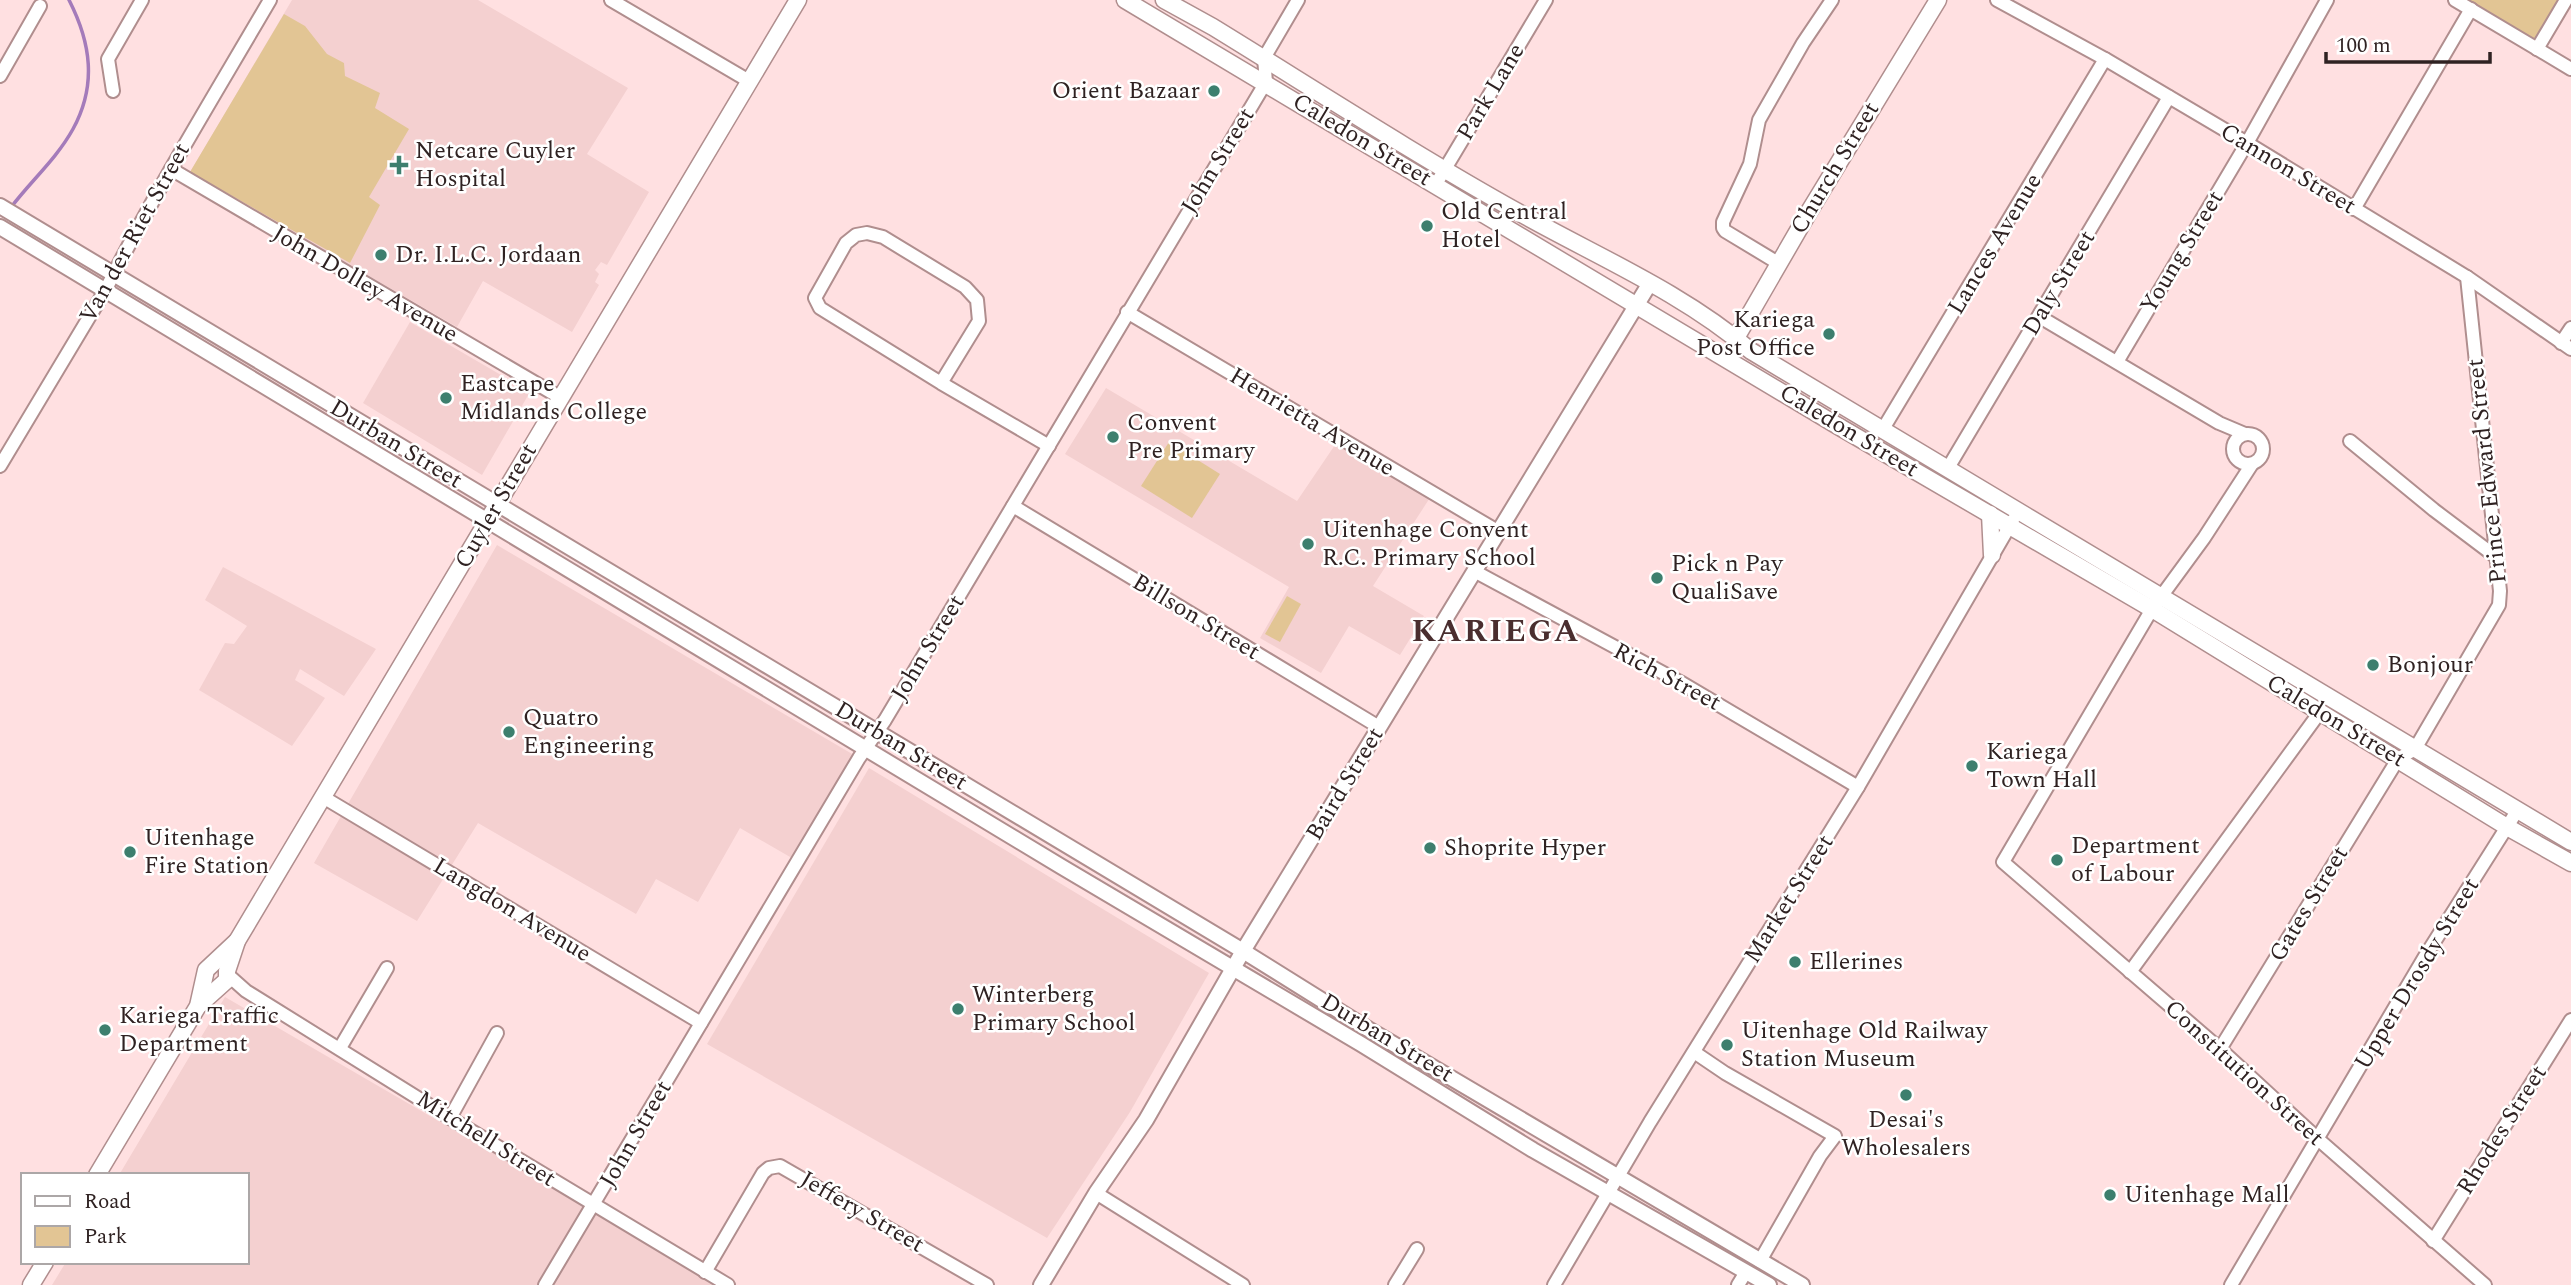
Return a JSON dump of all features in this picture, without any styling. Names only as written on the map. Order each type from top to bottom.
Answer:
[{"type":"main road","name":"Cuyler Street","points":[[98,1173],[198,1006],[219,977],[237,941],[798,0]]},
{"type":"main road","name":"Caledon Street","points":[[1125,0],[2009,526],[2157,603],[2415,749],[2571,842]]},
{"type":"main road","name":"Caledon Street","points":[[1164,0],[1515,211],[1650,283],[1736,338],[1751,351],[2019,511],[2320,712],[2507,827],[2571,863]]},
{"type":"main road","name":"Church Street","points":[[1736,338],[1778,263],[1938,0]]},
{"type":"main road","points":[[1707,346],[1736,338],[1735,353],[1742,367]]},
{"type":"main road","points":[[1990,514],[1992,555]]},
{"type":"main road","points":[[31,1285],[44,1264]]},
{"type":"street","points":[[113,91],[107,59],[142,0]]},
{"type":"street","name":"Van der Riet Street","points":[[0,466],[106,289],[170,169],[270,0]]},
{"type":"street","points":[[611,0],[749,81]]},
{"type":"street","points":[[1266,82],[1264,58],[1298,0]]},
{"type":"street","name":"Park Lane","points":[[1436,184],[1546,0]]},
{"type":"street","points":[[1778,263],[1726,231],[1723,222],[1750,164],[1759,120],[1803,43],[1832,0]]},
{"type":"street","name":"Cannon Street","points":[[1997,0],[2105,59],[2247,143],[2467,277],[2566,346]]},
{"type":"street","name":"Young Street","points":[[2117,362],[2247,143],[2327,0]]},
{"type":"street","points":[[2455,0],[2571,69]]},
{"type":"street","points":[[2537,49],[2566,0]]},
{"type":"street","points":[[0,76],[40,6]]},
{"type":"street","points":[[2354,209],[2470,9]]},
{"type":"street","name":"Lances Avenue","points":[[1884,429],[2105,59]]},
{"type":"street","name":"John Street","points":[[545,1285],[1266,82]]},
{"type":"street","name":"Daly Street","points":[[1948,468],[2169,97]]},
{"type":"street","name":"John Dolley Avenue","points":[[170,169],[561,398]]},
{"type":"street","name":"Durban Street","points":[[0,206],[1243,951],[1368,1029],[1802,1285]]},
{"type":"street","name":"Durban Street","points":[[0,226],[1607,1193],[1769,1285]]},
{"type":"street","points":[[941,383],[979,321],[977,300],[965,287],[883,237],[872,233],[856,235],[846,243],[834,262],[815,298],[817,305],[941,383],[1049,446]]},
{"type":"street","name":"Prince Edward Street","points":[[2398,759],[2415,749],[2498,608],[2500,591],[2467,277]]},
{"type":"street","name":"Baird Street","points":[[1041,1285],[1146,1119],[1243,951],[1650,283]]},
{"type":"street","name":"Henrietta Avenue","points":[[1127,312],[1499,532]]},
{"type":"street","points":[[2040,317],[2219,423],[2257,437],[2263,446],[2262,455],[2252,464],[2251,470],[2157,603]]},
{"type":"street","points":[[2566,346],[2571,328]]},
{"type":"street","points":[[2219,423],[2243,464],[2252,464]]},
{"type":"street","points":[[2234,491],[2234,452],[2237,438],[2245,434]]},
{"type":"street","points":[[2350,441],[2495,556]]},
{"type":"street","name":"Billson Street","points":[[1013,506],[1379,727]]},
{"type":"street","name":"Market Street","points":[[1554,1285],[1607,1193],[1858,787],[2019,511]]},
{"type":"street","name":"Rich Street","points":[[1474,571],[1680,682],[1858,787]]},
{"type":"street","name":"Constitution Street","points":[[2157,603],[2003,862],[2220,1049],[2319,1140],[2485,1285]]},
{"type":"street","points":[[2130,972],[2320,712]]},
{"type":"street","name":"Gates Street","points":[[2220,1049],[2398,759]]},
{"type":"street","name":"Langdon Avenue","points":[[323,797],[701,1023]]},
{"type":"street","name":"Upper Drosdy Street","points":[[2231,1285],[2424,958],[2517,810]]},
{"type":"street","points":[[340,1048],[387,968]]},
{"type":"street","name":"Mitchell Street","points":[[219,977],[236,991],[246,991],[594,1206],[728,1285]]},
{"type":"street","name":"Rhodes Street","points":[[2433,1241],[2571,1020]]},
{"type":"street","points":[[450,1118],[497,1033]]},
{"type":"street","points":[[1694,1052],[1725,1073],[1835,1136],[1820,1156],[1760,1261]]},
{"type":"street","name":"Jeffery Street","points":[[705,1272],[763,1173],[777,1166],[801,1176],[987,1285]]},
{"type":"street","points":[[1097,1193],[1243,1285]]},
{"type":"street","points":[[1395,1285],[1417,1249]]},
{"type":"street","points":[[1738,1285],[1746,1272]]},
{"type":"shaded area","name":"Netcare Cuyler Hospital","points":[[292,0],[478,0],[628,88],[587,154],[649,192],[607,265],[601,262],[595,270],[599,274],[595,282],[599,285],[572,332],[483,281],[457,327],[190,172]]},
{"type":"shaded area","name":"Eastcape Midlands College","points":[[410,322],[530,392],[482,475],[363,403]]},
{"type":"shaded area","name":"Uitenhage Convent R.C. Primary School","points":[[1106,388],[1297,501],[1339,439],[1433,493],[1373,586],[1424,616],[1400,655],[1349,626],[1321,673],[1260,638],[1289,587],[1065,454]]},
{"type":"shaded area","points":[[497,545],[859,758],[797,861],[740,828],[698,902],[656,879],[636,914],[478,823],[417,921],[314,863]]},
{"type":"shaded area","points":[[223,567],[376,649],[344,696],[300,669],[295,680],[325,698],[292,746],[199,690],[225,643],[234,644],[247,626],[205,600]]},
{"type":"shaded area","name":"Winterberg Primary School","points":[[869,768],[1209,973],[1130,1112],[1047,1238],[707,1044]]},
{"type":"shaded area","points":[[225,997],[721,1285],[52,1285],[65,1264],[248,1264],[248,1173],[120,1173]]},
{"type":"green space","points":[[2455,0],[2566,0],[2537,49]]},
{"type":"green space","points":[[284,14],[305,26],[327,54],[344,63],[345,76],[380,93],[375,108],[409,129],[369,197],[380,205],[350,263],[190,172]]},
{"type":"green space","points":[[1169,442],[1220,474],[1192,518],[1141,486]]},
{"type":"green space","points":[[1287,596],[1301,604],[1280,642],[1265,634]]},
{"type":"waterway","points":[[12,206],[67,140],[81,113],[86,96],[86,48],[69,0]]},
{"type":"place","name":"Orient Bazaar","points":[[1214,91]]},
{"type":"place","name":"Netcare Cuyler Hospital","points":[[399,165]]},
{"type":"place","name":"Old Central Hotel","points":[[1427,226]]},
{"type":"place","name":"Dr. I.L.C. Jordaan","points":[[381,255]]},
{"type":"place","name":"Kariega Post Office","points":[[1829,334]]},
{"type":"place","name":"Eastcape Midlands College","points":[[446,398]]},
{"type":"place","name":"Convent Pre Primary","points":[[1113,437]]},
{"type":"place","name":"Uitenhage Convent R.C. Primary School","points":[[1308,544]]},
{"type":"place","name":"Pick n Pay QualiSave","points":[[1657,578]]},
{"type":"place","name":"Bonjour","points":[[2373,665]]},
{"type":"place","name":"Quatro Engineering","points":[[509,732]]},
{"type":"place","name":"Kariega Town Hall","points":[[1972,766]]},
{"type":"place","name":"Shoprite Hyper","points":[[1430,848]]},
{"type":"place","name":"Uitenhage Fire Station","points":[[130,852]]},
{"type":"place","name":"Department of Labour","points":[[2057,860]]},
{"type":"place","name":"Ellerines","points":[[1795,962]]},
{"type":"place","name":"Winterberg Primary School","points":[[958,1009]]},
{"type":"place","name":"Kariega Traffic Department","points":[[105,1030]]},
{"type":"place","name":"Uitenhage Old Railway Station Museum","points":[[1727,1045]]},
{"type":"place","name":"Desai's Wholesalers","points":[[1906,1095]]},
{"type":"place","name":"Uitenhage Mall","points":[[2110,1195]]},
{"type":"district","name":"KARIEGA","points":[[1496,631]]}]
